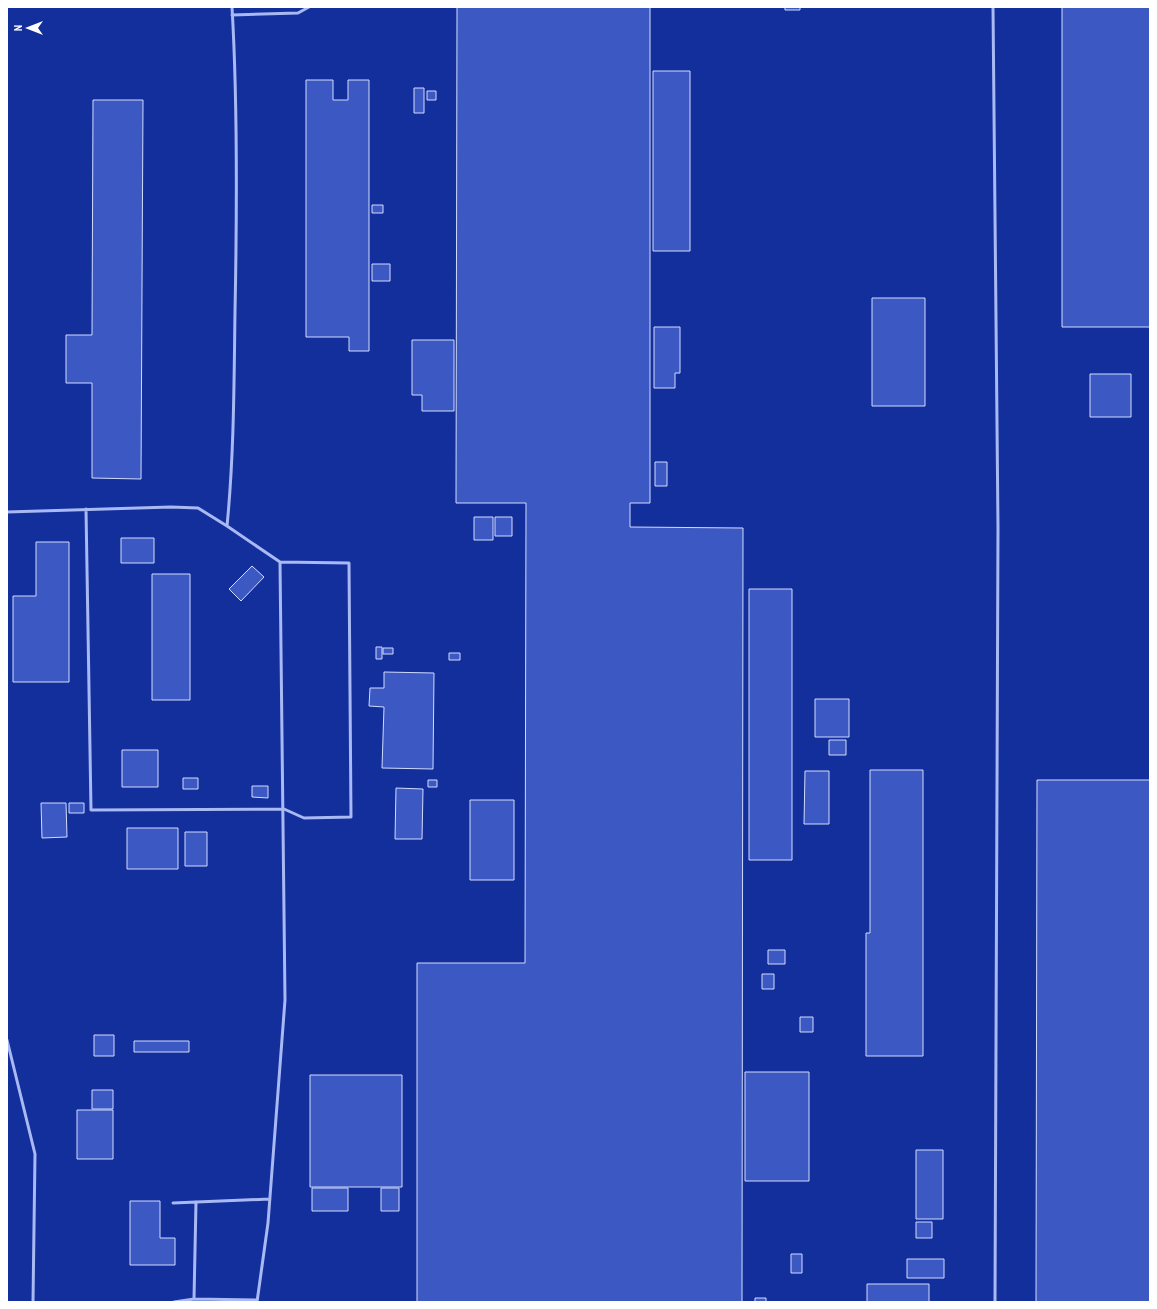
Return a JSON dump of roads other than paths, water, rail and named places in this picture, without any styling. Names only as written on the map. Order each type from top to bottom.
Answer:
[{"type":"lane","points":[[227,526],[232,472],[236,257],[235,58],[232,7]]},
{"type":"lane","points":[[232,15],[298,13],[309,7]]},
{"type":"lane","points":[[993,7],[998,520],[995,1302]]},
{"type":"lane","points":[[7,512],[86,509],[198,508],[280,562],[350,563],[351,817],[304,818],[284,809],[91,810],[86,509]]},
{"type":"lane","points":[[174,1302],[194,1299],[257,1301],[270,1199],[285,1000],[280,562]]},
{"type":"lane","points":[[7,1040],[35,1154],[33,1302]]},
{"type":"lane","points":[[173,1203],[270,1199]]},
{"type":"lane","points":[[194,1299],[196,1202]]}]
